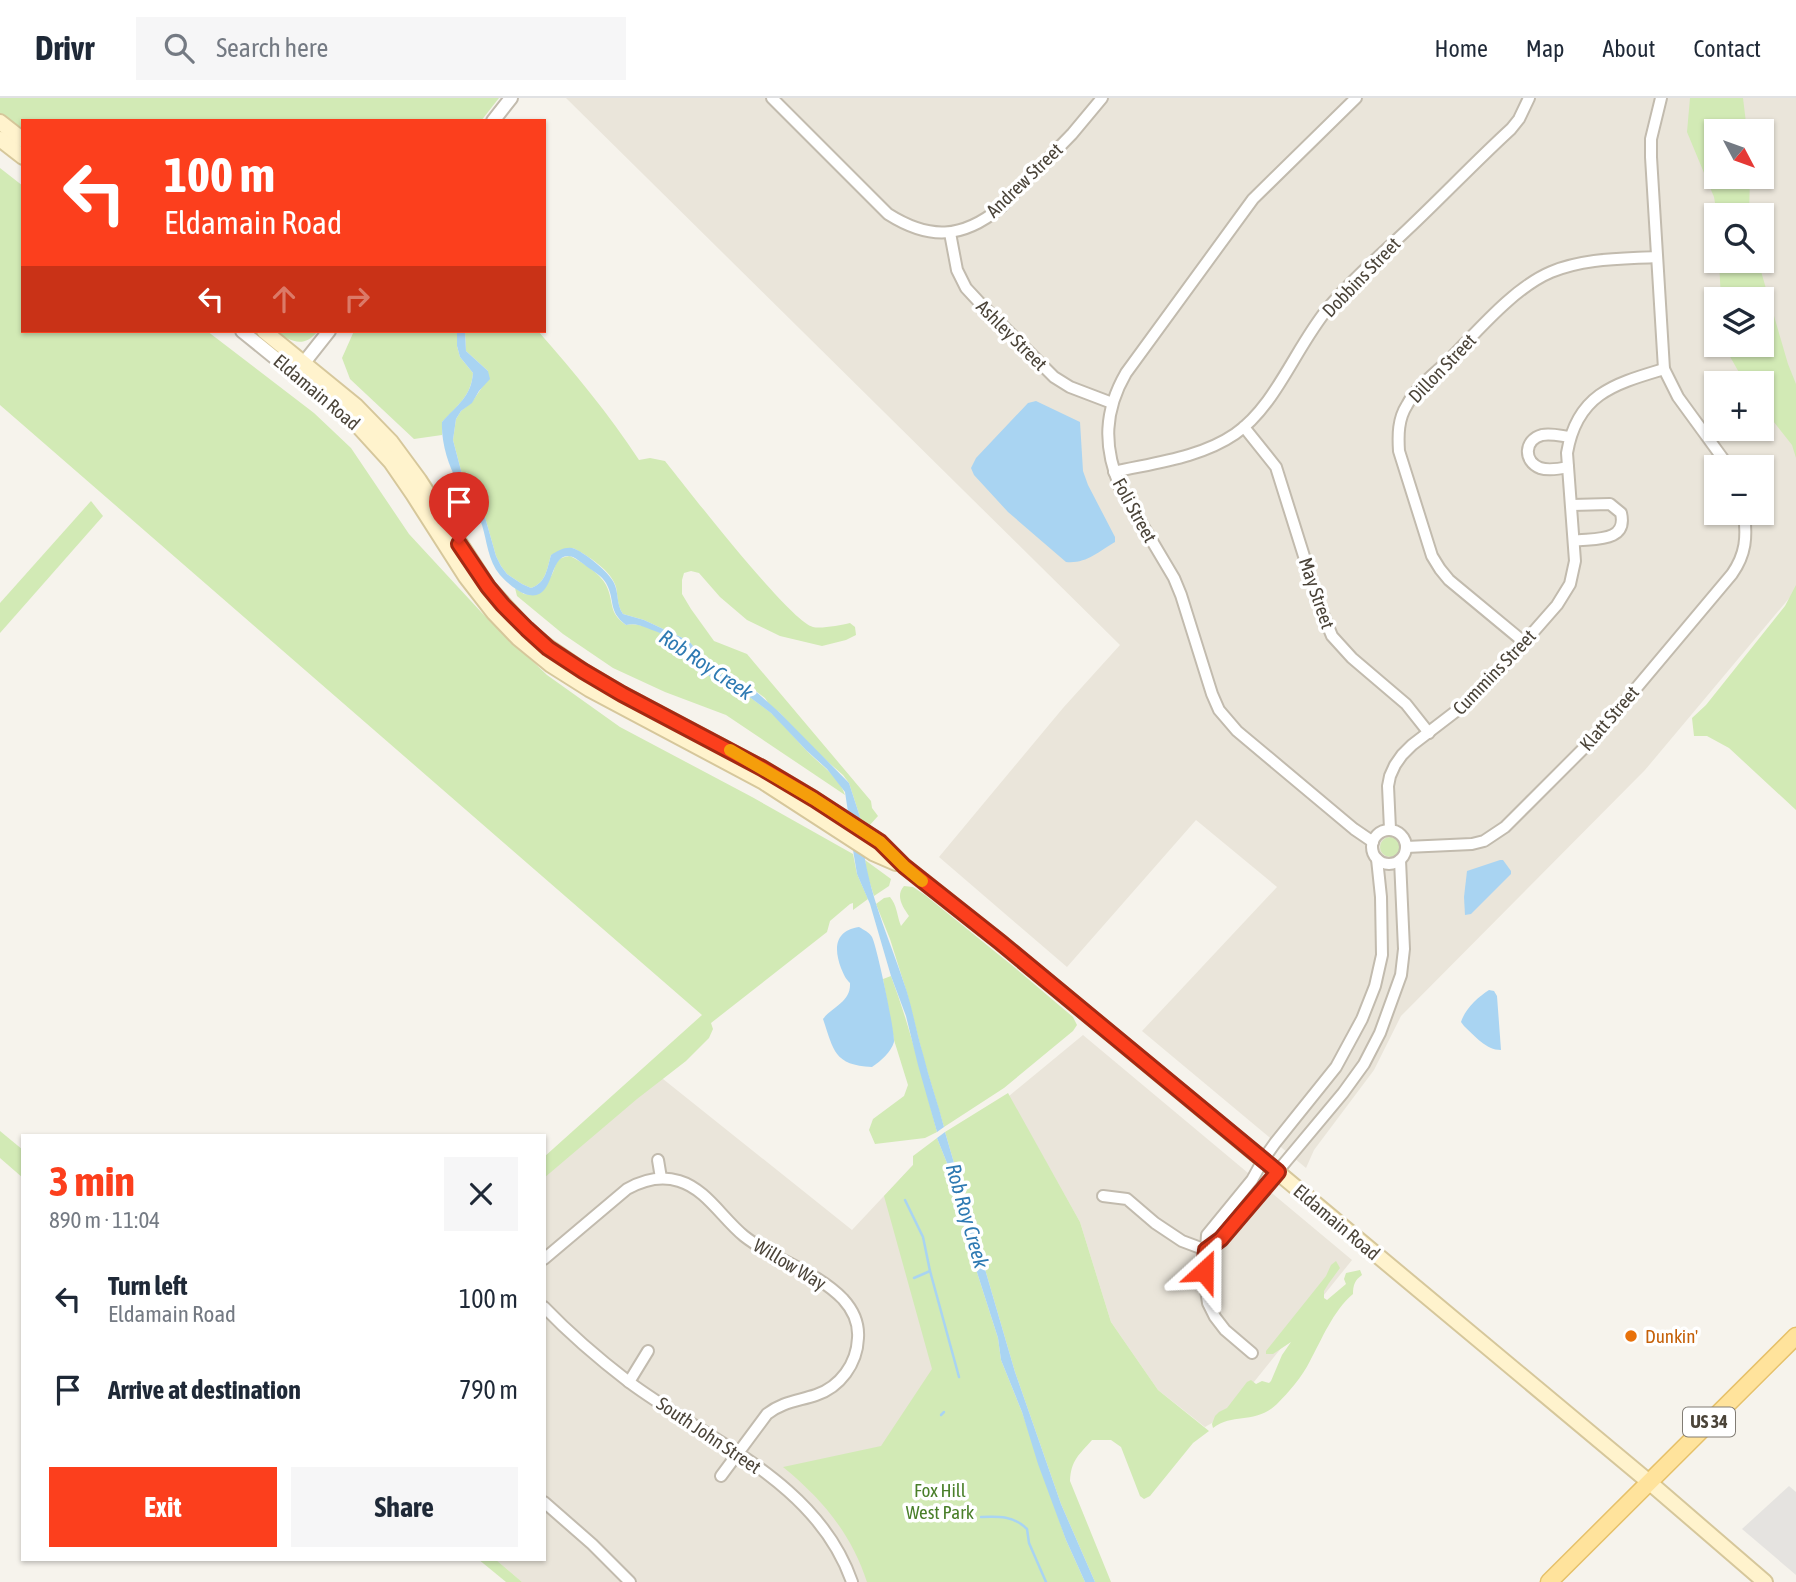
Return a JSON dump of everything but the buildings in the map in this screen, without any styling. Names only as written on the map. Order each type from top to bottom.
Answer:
[{"type":"main road","points":[[0,122],[21,138]]},
{"type":"main road","points":[[0,139],[21,155]]},
{"type":"main road","name":"Eldamain Road","points":[[266,333],[300,368],[356,406],[391,442],[419,480],[488,587],[548,648],[583,671],[814,799],[880,842],[904,866],[1278,1172],[1765,1582]]},
{"type":"main road","name":"US 34","points":[[1549,1582],[1796,1336]]},
{"type":"street","points":[[495,119],[511,98]]},
{"type":"street","name":"Andrew Street","points":[[772,98],[888,214],[903,223],[934,233],[950,233],[976,225],[1000,208],[1072,134],[1102,98]]},
{"type":"street","name":"Foli Street","points":[[1356,98],[1247,207],[1127,371],[1112,403],[1108,437],[1114,472],[1120,487],[1174,579],[1181,596],[1219,710],[1243,736],[1373,842]]},
{"type":"street","name":"Dobbins Street","points":[[1114,472],[1209,448],[1244,427],[1269,398],[1307,336],[1332,302],[1511,129],[1529,98]]},
{"type":"street","points":[[1661,98],[1651,139],[1664,369],[1678,397],[1719,455]]},
{"type":"street","name":"Ashley Street","points":[[950,233],[957,270],[966,288],[979,302],[1054,377],[1077,391],[1112,403]]},
{"type":"street","name":"Dillon Street","points":[[1525,643],[1449,580],[1432,556],[1399,451],[1398,433],[1402,414],[1415,394],[1511,299],[1530,284],[1548,273],[1585,262],[1656,257]]},
{"type":"street","name":"Eldamain Road","points":[[245,333],[300,368]]},
{"type":"street","points":[[300,368],[327,333]]},
{"type":"street","name":"Cummins Street","points":[[1390,829],[1390,776],[1402,755],[1471,699],[1525,643],[1557,605],[1570,584],[1575,561],[1567,453],[1574,424],[1607,389],[1623,381],[1664,369]]},
{"type":"street","name":"May Street","points":[[1244,427],[1276,467],[1319,604],[1332,636],[1352,658],[1406,704],[1429,733]]},
{"type":"street","points":[[1568,467],[1538,467],[1531,462],[1527,448],[1542,435],[1570,437]]},
{"type":"street","points":[[1572,505],[1610,504],[1621,513],[1623,521],[1617,534],[1574,541]]},
{"type":"street","name":"Klatt Street","points":[[1406,847],[1472,844],[1483,841],[1504,827],[1596,736],[1736,568],[1746,541],[1745,525]]},
{"type":"street","points":[[1252,1353],[1225,1330],[1211,1310],[1204,1277],[1207,1236],[1252,1180],[1263,1160],[1292,1121],[1336,1067],[1355,1034],[1370,1000],[1381,955],[1381,908],[1373,842],[1378,835],[1390,829],[1403,836],[1406,847],[1400,860],[1392,864],[1377,859]]},
{"type":"street","points":[[1206,1250],[1221,1239],[1343,1093],[1364,1064],[1380,1033],[1401,975],[1404,949],[1400,860]]},
{"type":"street","points":[[546,1257],[627,1189],[642,1181],[661,1178],[658,1160]]},
{"type":"street","name":"Willow Way","points":[[661,1178],[680,1181],[698,1190],[749,1240],[835,1292],[846,1302],[858,1328],[854,1359],[846,1374],[820,1394],[774,1408],[759,1423],[721,1476]]},
{"type":"street","points":[[1103,1196],[1127,1199],[1182,1241],[1206,1250]]},
{"type":"street","name":"South John Street","points":[[546,1309],[594,1354],[629,1382],[784,1487],[809,1510],[837,1550],[852,1582]]},
{"type":"street","points":[[629,1382],[648,1351]]},
{"type":"street","points":[[546,1504],[630,1582]]},
{"type":"shaded area","points":[[566,98],[1796,98],[1796,590],[1645,770],[1401,1016],[1374,1070],[1314,1150],[1306,1168],[1142,1031],[1277,887],[1196,820],[1067,967],[939,857],[1063,708],[1120,645]]},
{"type":"shaded area","points":[[1083,1035],[1352,1260],[1229,1413],[1205,1427],[1158,1390],[1111,1322],[1080,1222],[1009,1096]]},
{"type":"shaded area","points":[[653,1071],[852,1230],[913,1165],[1068,1582],[522,1582],[497,1561],[546,1561],[546,1164]]},
{"type":"shaded area","points":[[1789,1486],[1796,1492],[1796,1575],[1742,1529]]},
{"type":"green space","points":[[0,98],[499,98],[483,119],[21,119],[21,131],[0,115]]},
{"type":"green space","points":[[1690,98],[1743,98],[1746,119],[1704,119],[1704,173],[1687,132]]},
{"type":"green space","points":[[0,168],[21,184],[21,333],[210,333],[314,413],[351,448],[409,534],[482,613],[547,675],[620,727],[853,854],[857,874],[868,899],[853,910],[853,903],[850,904],[830,921],[827,932],[711,1023],[713,1029],[709,1038],[686,1061],[546,1176],[546,1155],[702,1015],[0,405]]},
{"type":"green space","points":[[1711,189],[1750,189],[1749,203],[1715,203]]},
{"type":"green space","points":[[1720,273],[1761,273],[1766,287],[1720,287]]},
{"type":"green space","points":[[1774,316],[1796,384],[1796,458],[1792,445],[1774,422],[1774,371],[1738,371],[1730,357],[1774,357]]},
{"type":"green space","points":[[277,333],[316,333],[301,342]]},
{"type":"green space","points":[[353,333],[457,333],[460,357],[473,373],[472,381],[467,394],[442,422],[442,435],[414,439],[350,379],[342,358]]},
{"type":"green space","points":[[465,333],[540,333],[591,394],[639,460],[650,458],[665,461],[783,603],[813,627],[850,623],[855,627],[856,635],[822,646],[780,636],[747,620],[720,597],[699,573],[684,573],[682,594],[714,641],[747,654],[871,801],[878,816],[869,826],[861,820],[849,783],[843,775],[811,747],[765,698],[711,668],[689,641],[644,620],[623,614],[613,581],[592,559],[573,548],[551,555],[543,579],[531,588],[507,574],[496,556],[483,510],[464,482],[453,440],[456,419],[485,383],[488,371],[466,351]]},
{"type":"green space","points":[[91,501],[103,516],[0,633],[0,603]]},
{"type":"green space","points":[[570,556],[600,576],[620,620],[626,625],[651,629],[681,645],[770,712],[834,776],[845,795],[726,715],[665,692],[613,668],[563,634],[517,596],[515,588],[524,594],[532,595],[549,579],[557,562]]},
{"type":"green space","points":[[1796,585],[1796,810],[1729,748],[1707,736],[1694,736],[1692,718],[1706,705],[1785,606]]},
{"type":"green space","points":[[1386,837],[1394,837],[1400,847],[1394,857],[1386,857],[1380,851],[1380,843]]},
{"type":"green space","points":[[865,860],[891,879],[889,886],[874,896],[867,874]]},
{"type":"green space","points":[[904,886],[913,887],[925,895],[1073,1017],[1077,1025],[1004,1088],[944,1127],[907,993],[876,904],[890,897],[901,926],[909,916],[900,898]]},
{"type":"green space","points":[[891,976],[937,1132],[925,1138],[875,1144],[869,1130],[873,1119],[904,1096],[908,1085],[894,1040],[883,979]]},
{"type":"green space","points":[[1008,1093],[1080,1222],[1111,1322],[1158,1390],[1209,1431],[1193,1443],[1150,1496],[1144,1499],[1140,1496],[1121,1447],[1111,1440],[1092,1440],[1077,1458],[1070,1481],[1111,1582],[1095,1582],[1061,1504],[1015,1372],[945,1132]]},
{"type":"green space","points":[[0,1131],[21,1148],[21,1176],[0,1158]]},
{"type":"green space","name":"Fox Hill West Park","points":[[937,1138],[949,1168],[974,1263],[998,1338],[1001,1360],[1066,1540],[1085,1582],[867,1582],[853,1548],[834,1518],[783,1467],[881,1446],[932,1369],[884,1196],[913,1165],[913,1156]]},
{"type":"green space","points":[[1336,1261],[1340,1268],[1324,1291],[1324,1298],[1327,1300],[1346,1284],[1346,1273],[1360,1270],[1362,1275],[1355,1283],[1353,1294],[1334,1317],[1299,1378],[1269,1410],[1253,1417],[1229,1420],[1213,1428],[1215,1416],[1227,1408],[1247,1382],[1251,1380],[1256,1384],[1271,1381],[1291,1342],[1273,1354],[1266,1354],[1266,1351]]},
{"type":"green space","points":[[480,1561],[497,1561],[522,1582],[506,1582]]},
{"type":"water","name":"Rob Roy Creek","points":[[457,333],[465,333],[466,351],[488,371],[490,379],[456,419],[453,440],[464,482],[483,510],[496,556],[507,574],[531,588],[543,579],[551,555],[556,552],[572,548],[589,557],[602,568],[616,587],[623,614],[644,620],[689,641],[711,668],[737,684],[753,689],[779,712],[849,783],[861,820],[848,812],[845,792],[827,769],[771,713],[740,690],[722,686],[715,681],[672,639],[639,625],[626,625],[616,615],[604,580],[578,560],[565,556],[559,561],[543,592],[535,595],[519,591],[500,575],[490,557],[480,519],[454,476],[444,445],[442,422],[467,394],[472,381],[473,373],[460,357]]},
{"type":"water","points":[[1036,401],[1080,422],[1083,471],[1115,537],[1115,542],[1080,561],[1066,562],[1008,512],[974,475],[971,468],[976,458],[1028,403]]},
{"type":"water","points":[[852,844],[864,853],[877,906],[907,992],[944,1127],[937,1132],[906,1016],[870,904],[857,874]]},
{"type":"water","points":[[1503,860],[1511,874],[1471,914],[1465,915],[1467,871]]},
{"type":"water","points":[[859,927],[871,935],[874,944],[894,1035],[891,1049],[872,1067],[850,1063],[837,1054],[823,1019],[848,995],[850,983],[844,975],[837,948],[840,937],[845,932]]},
{"type":"water","points":[[1489,990],[1494,991],[1497,996],[1501,1050],[1486,1045],[1461,1022],[1472,1004]]},
{"type":"water","name":"Rob Roy Creek","points":[[945,1132],[1015,1372],[1061,1504],[1095,1582],[1085,1582],[1066,1540],[1001,1360],[998,1338],[974,1263],[949,1168],[937,1138]]},
{"type":"waterway","points":[[905,1200],[923,1237],[959,1377]]},
{"type":"waterway","points":[[914,1278],[930,1271]]},
{"type":"waterway","points":[[941,1415],[944,1412]]},
{"type":"waterway","points":[[981,1517],[1006,1518],[1027,1529],[1029,1543],[1046,1582]]},
{"type":"slow traffic","points":[[730,750],[814,799],[880,842],[922,881]]},
{"type":"place","name":"Dunkin'","points":[[1631,1336]]},
{"type":"route","points":[[459,544],[503,605],[548,648],[622,694],[762,768],[880,842],[904,866],[1278,1172],[1221,1239],[1206,1250],[1204,1271]]}]
